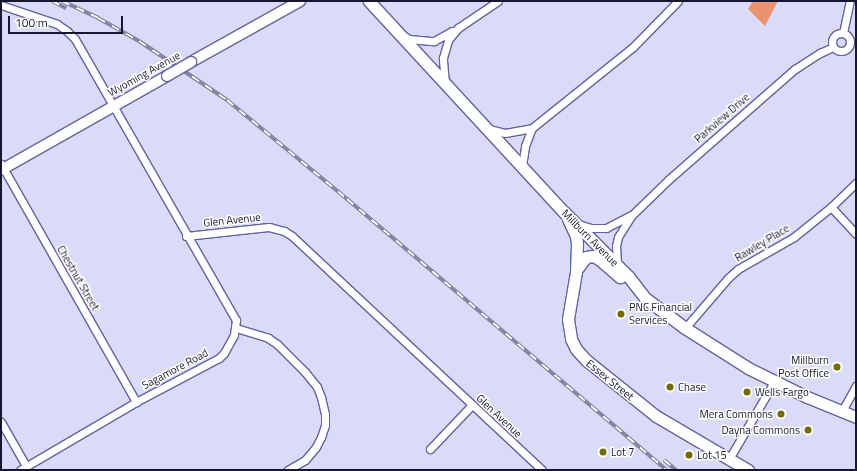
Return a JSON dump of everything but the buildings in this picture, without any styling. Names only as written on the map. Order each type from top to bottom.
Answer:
[{"type":"main road","name":"Wyoming Avenue","points":[[2,167],[300,1]]},
{"type":"main road","name":"Millburn Avenue","points":[[369,1],[564,212],[617,265],[645,298],[685,328],[748,368],[774,382],[856,417]]},
{"type":"main road","name":"Essex Street","points":[[564,212],[576,236],[576,272],[568,310],[568,326],[571,339],[580,354],[620,389],[656,416],[748,470]]},
{"type":"main road","points":[[576,272],[582,260],[586,257],[593,256],[599,259],[645,298]]},
{"type":"street","points":[[399,33],[409,39],[434,41],[458,28],[498,1]]},
{"type":"street","points":[[488,129],[505,133],[532,128],[633,46],[678,1]]},
{"type":"street","points":[[843,33],[850,1]]},
{"type":"street","points":[[1,5],[44,19],[67,31],[80,48],[186,236],[236,320],[236,328],[268,338],[277,344],[309,376],[317,387],[325,414],[325,425],[321,437],[316,447],[305,460],[288,470]]},
{"type":"street","points":[[445,84],[444,53],[448,40],[458,28]]},
{"type":"street","points":[[843,33],[848,36],[853,47],[840,52],[833,47],[833,38],[837,34],[843,33]]},
{"type":"street","name":"Parkview Drive","points":[[617,265],[616,254],[618,237],[632,215],[668,180],[795,69],[820,53],[833,47]]},
{"type":"street","points":[[522,166],[525,146],[532,128]]},
{"type":"street","name":"Chestnut Street","points":[[2,167],[136,402]]},
{"type":"street","name":"Rawley Place","points":[[685,328],[728,278],[738,269],[794,238],[831,207],[856,182]]},
{"type":"street","points":[[831,207],[856,234]]},
{"type":"street","name":"Parkview Drive","points":[[577,224],[591,228],[606,228],[632,215]]},
{"type":"street","name":"Glen Avenue","points":[[186,236],[269,227],[284,231],[303,245],[537,468]]},
{"type":"street","name":"Sagamore Road","points":[[23,468],[136,402],[219,358],[227,347],[236,328]]},
{"type":"street","points":[[729,459],[774,382]]},
{"type":"street","points":[[842,411],[856,386]]},
{"type":"street","points":[[430,448],[471,406]]},
{"type":"street","points":[[1,422],[23,468]]},
{"type":"shaded area","points":[[753,1],[778,1],[765,26],[748,9]]},
{"type":"railway","points":[[52,1],[66,8]]},
{"type":"railway","points":[[62,1],[98,18],[139,41],[227,100],[347,199],[667,470]]},
{"type":"railway","points":[[664,460],[676,470]]},
{"type":"place","name":"PNC Financial Services","points":[[621,314]]},
{"type":"place","name":"Millburn Post Office","points":[[837,367]]},
{"type":"place","name":"Chase","points":[[670,387]]},
{"type":"place","name":"Wells Fargo","points":[[747,392]]},
{"type":"place","name":"Mera Commons","points":[[781,414]]},
{"type":"place","name":"Dayna Commons","points":[[808,430]]},
{"type":"place","name":"Lot 7","points":[[603,452]]},
{"type":"place","name":"Lot 15","points":[[689,455]]}]
